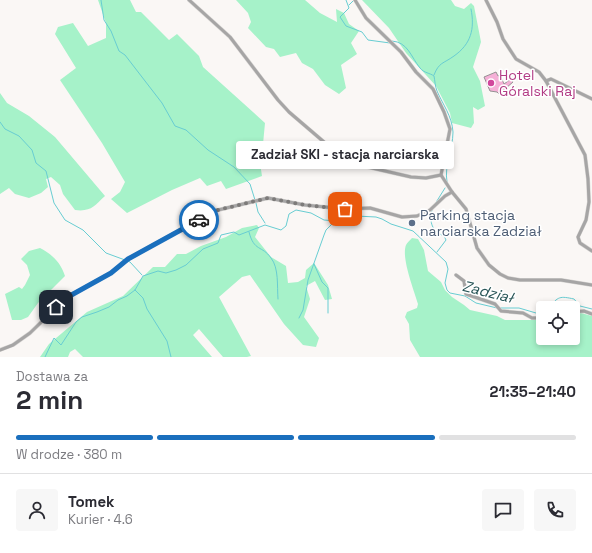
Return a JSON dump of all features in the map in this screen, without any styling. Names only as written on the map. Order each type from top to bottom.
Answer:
[{"type":"street","points":[[189,0],[230,37],[278,100],[289,112],[324,142],[332,153],[343,160],[359,165],[411,177],[426,178],[441,175]]},
{"type":"street","points":[[355,0],[361,12],[401,52],[416,72],[433,89],[450,129],[441,175],[452,192],[466,208],[477,248],[489,265],[500,274],[508,278],[520,280],[561,280],[592,285]]},
{"type":"street","points":[[486,0],[503,40],[516,59],[539,72],[546,81],[585,155],[589,202],[586,220],[578,237],[580,243],[592,250]]},
{"type":"street","points":[[546,81],[552,79],[592,99]]},
{"type":"street","points":[[0,350],[13,345],[30,333],[66,298],[111,273],[128,259],[214,211],[268,198],[305,205],[345,209],[370,208],[402,217],[417,216],[436,206],[443,198],[452,192]]},
{"type":"street","points":[[456,275],[464,280],[466,294],[493,303],[504,312],[523,313],[532,318],[536,318]]},
{"type":"street","points":[[580,311],[584,311],[592,314]]},
{"type":"green space","points":[[98,0],[130,0],[136,12],[141,12],[169,40],[177,34],[199,56],[203,67],[265,123],[263,144],[269,149],[270,158],[260,163],[262,176],[226,189],[221,181],[207,186],[200,178],[172,190],[127,213],[111,199],[120,192],[125,182],[102,143],[60,80],[76,68],[55,34],[58,27],[73,23],[88,46],[106,38],[106,23]]},
{"type":"green space","points":[[236,0],[305,0],[320,13],[337,22],[336,9],[344,13],[349,24],[359,31],[351,43],[357,54],[341,65],[346,88],[339,94],[325,85],[313,69],[302,63],[296,53],[280,57],[274,49],[266,47],[248,28],[251,22],[248,13]]},
{"type":"green space","points":[[362,0],[451,0],[455,6],[464,9],[471,3],[474,6],[481,42],[473,67],[480,81],[485,106],[478,110],[473,107],[474,123],[471,128],[452,123],[450,113],[436,86],[406,53],[389,28]]},
{"type":"green space","points":[[0,93],[7,103],[29,116],[55,137],[105,196],[92,208],[75,210],[63,194],[60,185],[51,177],[46,179],[48,187],[41,193],[29,198],[15,194],[9,188],[0,194]]},
{"type":"green space","points":[[257,225],[259,228],[255,237],[271,257],[286,266],[288,283],[298,282],[305,278],[306,270],[314,263],[328,285],[332,299],[325,300],[315,281],[306,286],[310,299],[304,317],[319,338],[316,347],[303,345],[284,324],[250,275],[242,277],[219,297],[251,356],[223,357],[199,329],[193,335],[212,357],[83,357],[75,349],[70,352],[68,357],[40,357],[49,344],[87,312],[123,296],[153,267],[165,267],[177,254],[186,254],[201,246],[226,237],[242,228]]},
{"type":"green space","points":[[412,238],[418,239],[424,250],[428,271],[441,282],[445,290],[452,297],[470,310],[497,316],[505,320],[536,320],[536,345],[580,345],[580,313],[592,316],[592,357],[420,357],[410,340],[409,324],[405,317],[407,312],[417,308],[418,304],[405,258],[406,245]]},
{"type":"green space","points":[[40,248],[56,259],[65,276],[38,303],[28,317],[21,320],[12,320],[5,294],[19,287],[22,289],[30,275],[27,265],[21,259],[29,251]]},
{"type":"building","name":"Hotel Góralski Raj","points":[[496,72],[498,76],[500,75],[504,84],[511,79],[513,82],[499,94],[497,92],[490,91],[484,77]]},
{"type":"waterway","points":[[101,0],[104,20],[111,31],[119,51],[125,55],[162,103],[175,126],[186,130],[208,150],[234,167],[250,184],[255,200]]},
{"type":"waterway","points":[[346,0],[349,8],[340,17],[346,26],[362,32],[368,40],[390,43]]},
{"type":"waterway","points":[[349,5],[353,1]]},
{"type":"waterway","points":[[434,75],[440,65],[460,51],[468,41],[472,29],[471,9]]},
{"type":"waterway","points":[[392,41],[406,47],[422,70],[434,76],[436,89],[449,116],[453,132],[446,176],[447,182]]},
{"type":"waterway","points":[[0,122],[5,129],[19,136],[32,150],[36,163],[46,171],[54,203],[65,220],[83,230],[106,253],[125,260]]},
{"type":"waterway","points":[[435,204],[445,188]]},
{"type":"waterway","points":[[256,203],[258,212],[265,223]]},
{"type":"waterway","name":"Zadział","points":[[45,357],[54,338],[61,345],[76,322],[82,317],[109,307],[118,300],[127,296],[135,290],[143,276],[158,271],[166,273],[186,265],[203,249],[218,243],[221,235],[234,232],[239,235],[265,225],[281,230],[286,226],[289,214],[296,210],[311,213],[324,220],[336,221],[356,216],[376,217],[391,224],[413,231],[446,262],[448,269],[445,283],[447,290],[450,293],[465,296],[476,303],[497,308]]},
{"type":"waterway","points":[[432,210],[432,226],[437,232],[444,236],[446,240],[437,252]]},
{"type":"waterway","points":[[299,318],[303,310],[308,280],[324,235],[326,230],[335,221]]},
{"type":"waterway","points":[[249,232],[253,243],[268,254],[274,262],[277,277],[278,299]]},
{"type":"waterway","points":[[128,261],[142,275]]},
{"type":"waterway","points":[[314,264],[322,282],[328,288],[328,313]]},
{"type":"waterway","points":[[135,290],[143,298],[147,309],[167,341],[171,357]]},
{"type":"waterway","name":"Zadział","points":[[555,301],[562,297],[574,299],[576,301]]},
{"type":"waterway","name":"Zadział","points":[[580,306],[592,309]]},
{"type":"waterway","name":"Zadział","points":[[500,308],[519,308],[536,313]]},
{"type":"way so far","points":[[199,220],[214,211],[268,198],[305,205],[345,209]]},
{"type":"place","name":"Hotel Góralski Raj","points":[[491,83]]},
{"type":"place","name":"Zadział SKI - stacja narciarska","points":[[345,209]]},
{"type":"place","name":"Parking stacja narciarska Zadział","points":[[412,223]]},
{"type":"route","points":[[56,307],[66,298],[111,273],[128,259],[199,220]]}]
